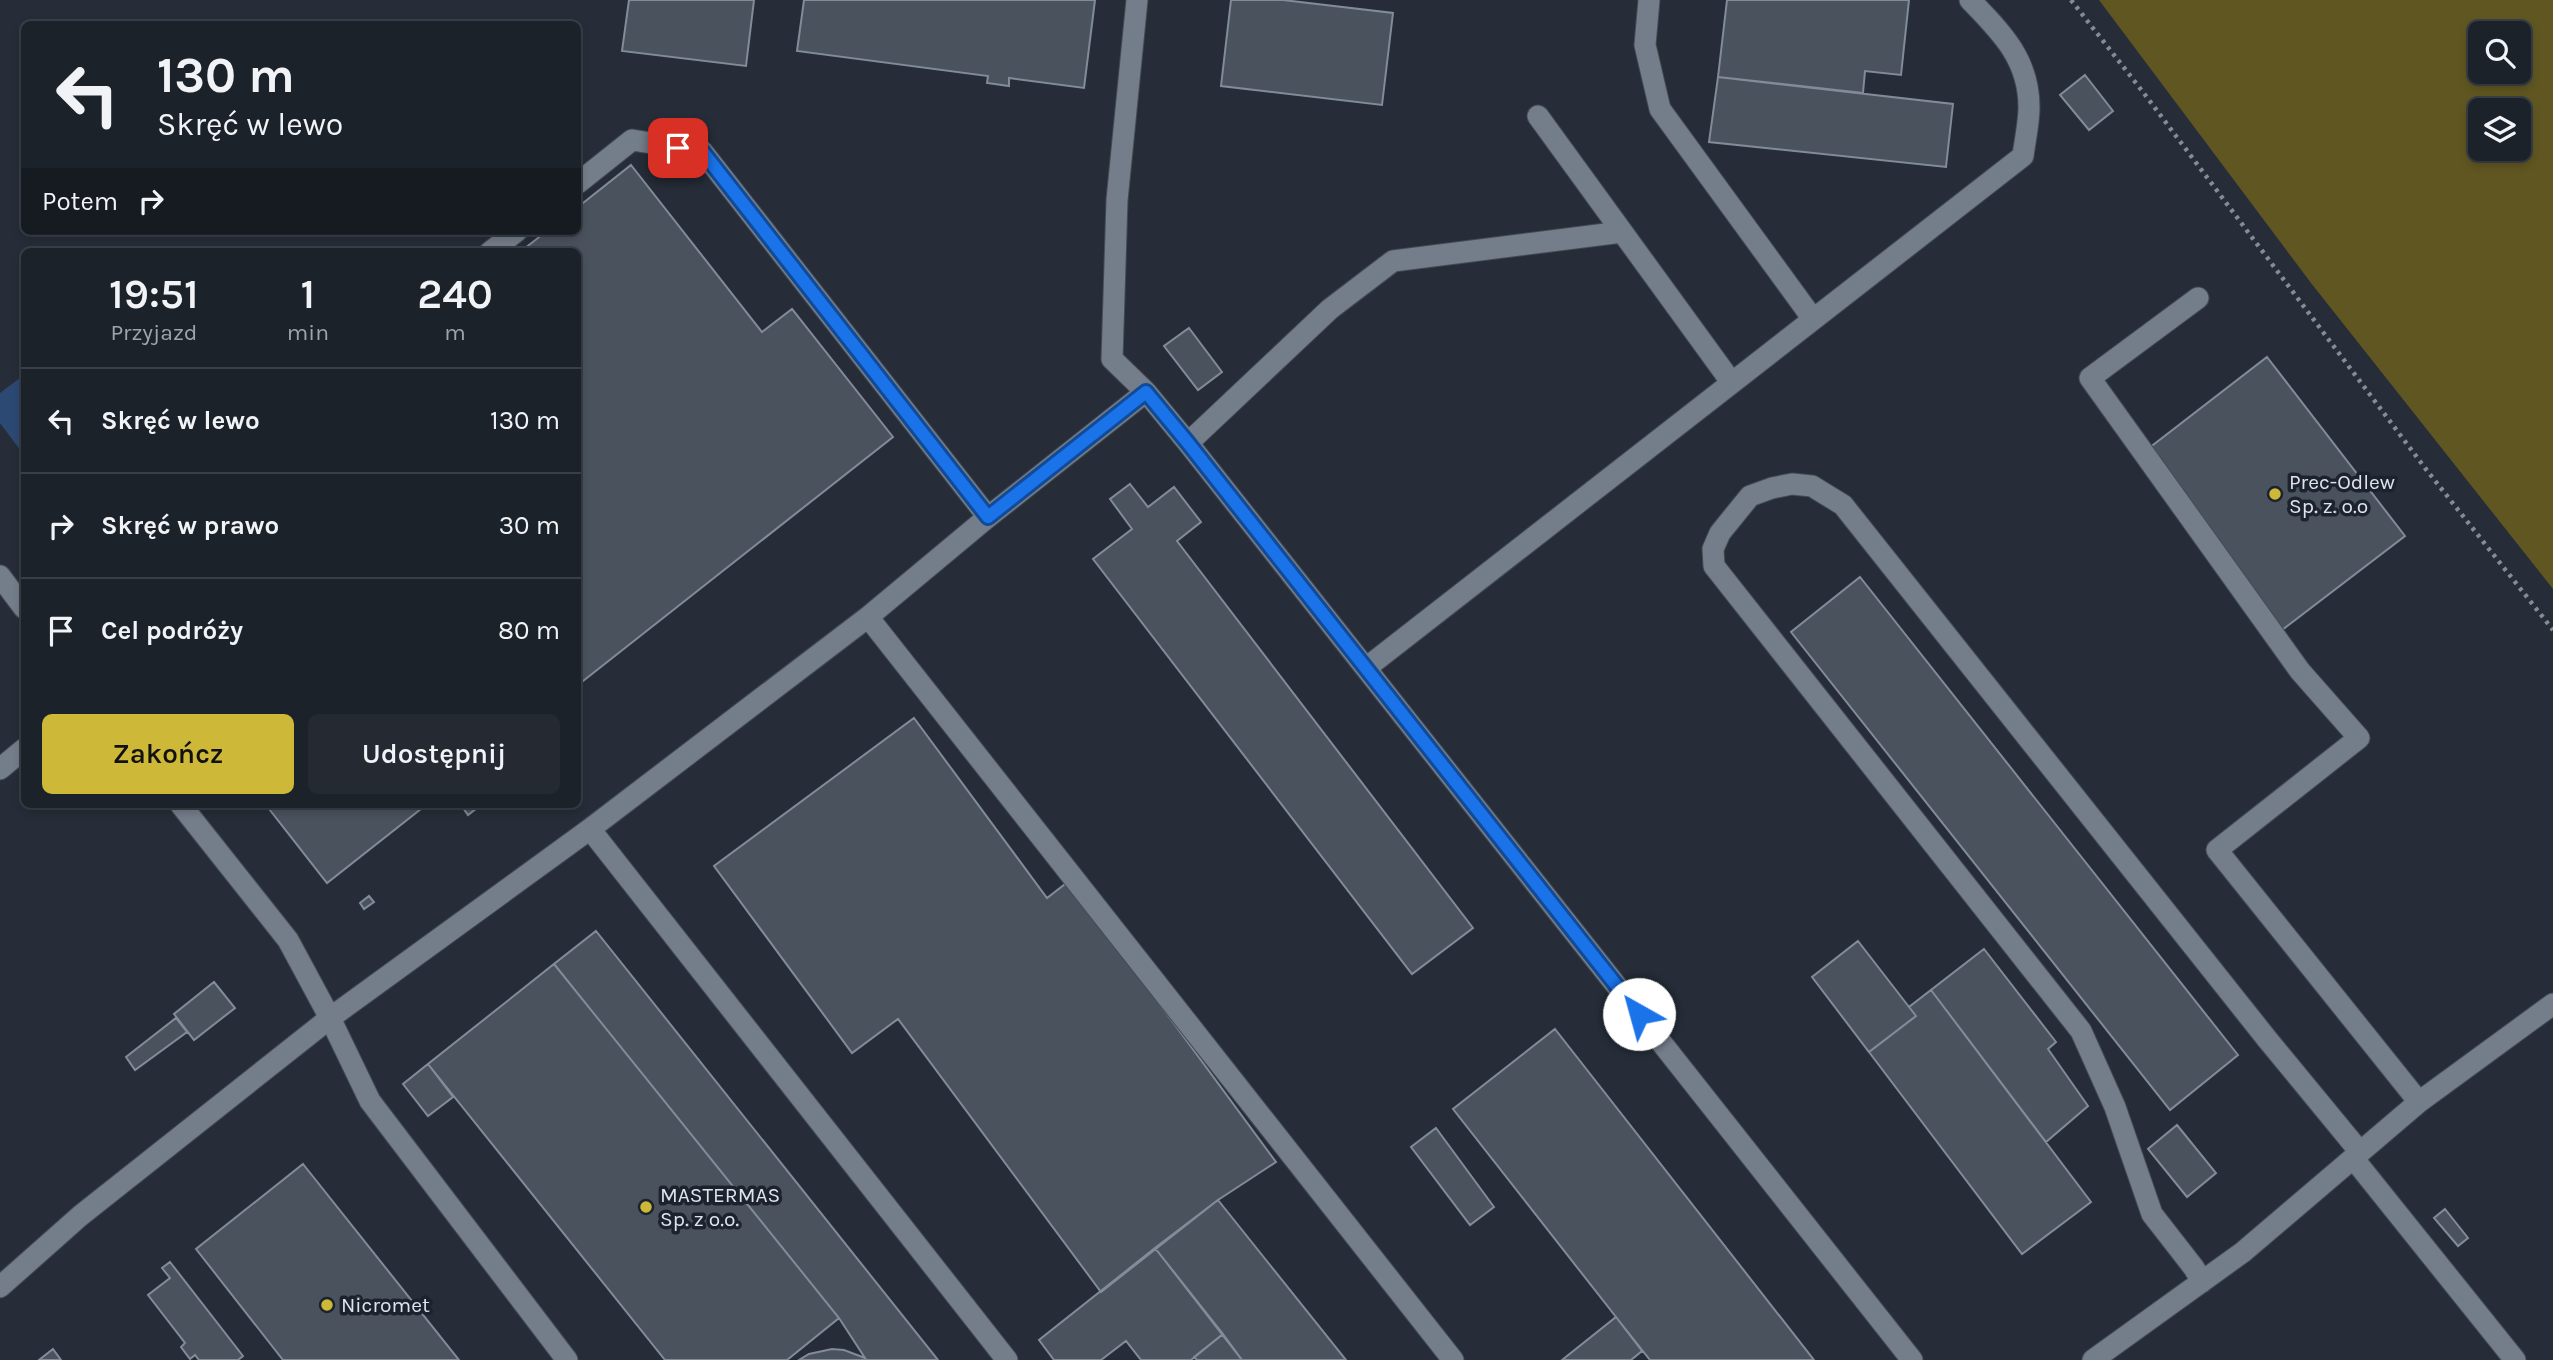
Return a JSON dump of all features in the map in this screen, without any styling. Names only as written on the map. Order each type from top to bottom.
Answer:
[{"type":"lane","points":[[1137,0],[1117,200],[1112,359],[1146,392],[1188,443],[1913,1360]]},
{"type":"lane","points":[[1649,0],[1645,45],[1660,109],[1814,319]]},
{"type":"lane","points":[[1366,668],[2023,156],[2029,106],[2021,64],[2004,34],[1970,0]]},
{"type":"lane","points":[[1538,117],[1732,383]]},
{"type":"lane","points":[[581,181],[632,140],[702,151],[988,517]]},
{"type":"lane","points":[[1188,443],[1330,309],[1393,261],[1622,232]]},
{"type":"lane","points":[[495,248],[512,235]]},
{"type":"lane","points":[[2198,298],[2090,377],[2300,671],[2359,738],[2217,850],[2419,1102]]},
{"type":"lane","points":[[0,1287],[80,1216],[330,1018],[590,829],[868,617],[988,517],[1146,392]]},
{"type":"lane","points":[[2202,1282],[2152,1214],[2115,1107],[2081,1031],[1714,566],[1713,549],[1720,533],[1750,496],[1792,484],[1812,486],[1843,505],[2267,1039],[2515,1360]]},
{"type":"lane","points":[[0,576],[21,604]]},
{"type":"lane","points":[[868,617],[1453,1360]]},
{"type":"lane","points":[[0,769],[21,752]]},
{"type":"lane","points":[[183,808],[288,940],[370,1101],[567,1360]]},
{"type":"lane","points":[[590,829],[1007,1360]]},
{"type":"lane","points":[[2093,1360],[2243,1252],[2419,1102],[2553,1004]]},
{"type":"path","points":[[2071,0],[2152,103],[2425,468],[2553,630]]},
{"type":"shaded area","points":[[2099,0],[2553,0],[2553,589],[2311,283]]},
{"type":"water","points":[[21,377],[21,451],[0,423],[0,393]]},
{"type":"building","points":[[629,0],[754,0],[746,66],[622,51]]},
{"type":"building","points":[[804,0],[1095,0],[1084,88],[1009,78],[1009,86],[987,83],[988,76],[797,51]]},
{"type":"building","points":[[1231,0],[1283,0],[1393,13],[1382,105],[1221,86]]},
{"type":"building","points":[[1727,0],[1909,0],[1901,75],[1865,71],[1863,93],[1718,77]]},
{"type":"building","points":[[2085,75],[2113,111],[2089,130],[2060,95]]},
{"type":"building","points":[[1718,77],[1953,104],[1946,167],[1709,142]]},
{"type":"building","points":[[631,165],[762,332],[792,309],[893,437],[581,683],[581,248],[525,248],[542,235],[581,235],[581,205]]},
{"type":"building","points":[[1189,328],[1222,372],[1198,390],[1164,346]]},
{"type":"building","name":"Prec-Odlew Sp. z. o.o","points":[[2267,357],[2405,536],[2282,630],[2144,452]]},
{"type":"building","points":[[1130,484],[1148,507],[1174,487],[1201,522],[1177,541],[1473,928],[1412,974],[1093,559],[1132,529],[1110,499]]},
{"type":"building","points":[[1860,577],[2238,1055],[2170,1110],[1791,632]]},
{"type":"building","points":[[914,718],[1047,898],[1069,881],[1276,1162],[1218,1200],[1101,1292],[898,1019],[852,1053],[714,866]]},
{"type":"building","points":[[268,808],[422,808],[327,883]]},
{"type":"building","points":[[463,808],[477,808],[468,815]]},
{"type":"building","points":[[369,896],[374,902],[364,909],[360,903]]},
{"type":"building","points":[[596,931],[938,1360],[799,1360],[809,1354],[832,1349],[844,1350],[865,1358],[839,1318],[554,964]]},
{"type":"building","points":[[1858,941],[1916,1016],[1869,1052],[1812,977]]},
{"type":"building","points":[[1984,949],[2056,1042],[2048,1049],[2088,1106],[2046,1142],[1931,990]]},
{"type":"building","name":"MASTERMAS Sp. z o.o.","points":[[554,964],[839,1318],[787,1360],[665,1360],[428,1064]]},
{"type":"building","points":[[214,982],[235,1008],[194,1040],[174,1014]]},
{"type":"building","points":[[1931,990],[2091,1202],[2022,1254],[1869,1052],[1916,1016],[1909,1007]]},
{"type":"building","points":[[176,1018],[187,1032],[135,1070],[126,1057]]},
{"type":"building","points":[[1555,1029],[1814,1360],[1650,1360],[1453,1109]]},
{"type":"building","points":[[428,1064],[453,1097],[428,1116],[403,1084]]},
{"type":"building","points":[[2177,1125],[2216,1173],[2187,1197],[2148,1149]]},
{"type":"building","points":[[1436,1128],[1494,1207],[1470,1225],[1411,1147]]},
{"type":"building","name":"Nicromet","points":[[303,1164],[459,1360],[283,1360],[196,1249]]},
{"type":"building","points":[[1218,1200],[1346,1360],[1242,1360],[1155,1248]]},
{"type":"building","points":[[2445,1209],[2468,1238],[2458,1246],[2434,1218]]},
{"type":"building","points":[[1155,1248],[1223,1334],[1191,1360],[1141,1360],[1126,1341],[1101,1360],[1054,1360],[1039,1340]]},
{"type":"building","points":[[170,1262],[243,1356],[238,1360],[199,1360],[195,1355],[190,1359],[181,1347],[185,1343],[148,1295],[170,1278],[162,1268]]},
{"type":"building","points":[[1616,1317],[1642,1351],[1631,1360],[1562,1360]]},
{"type":"building","points":[[1223,1334],[1242,1360],[1197,1360],[1194,1357]]},
{"type":"building","points":[[53,1349],[61,1360],[39,1360]]},
{"type":"place","name":"Prec-Odlew Sp. z. o.o","points":[[2275,494]]},
{"type":"place","name":"MASTERMAS Sp. z o.o.","points":[[646,1207]]},
{"type":"place","name":"Nicromet","points":[[327,1305]]},
{"type":"route","points":[[678,148],[702,151],[988,517],[1146,392],[1639,1014]]}]
